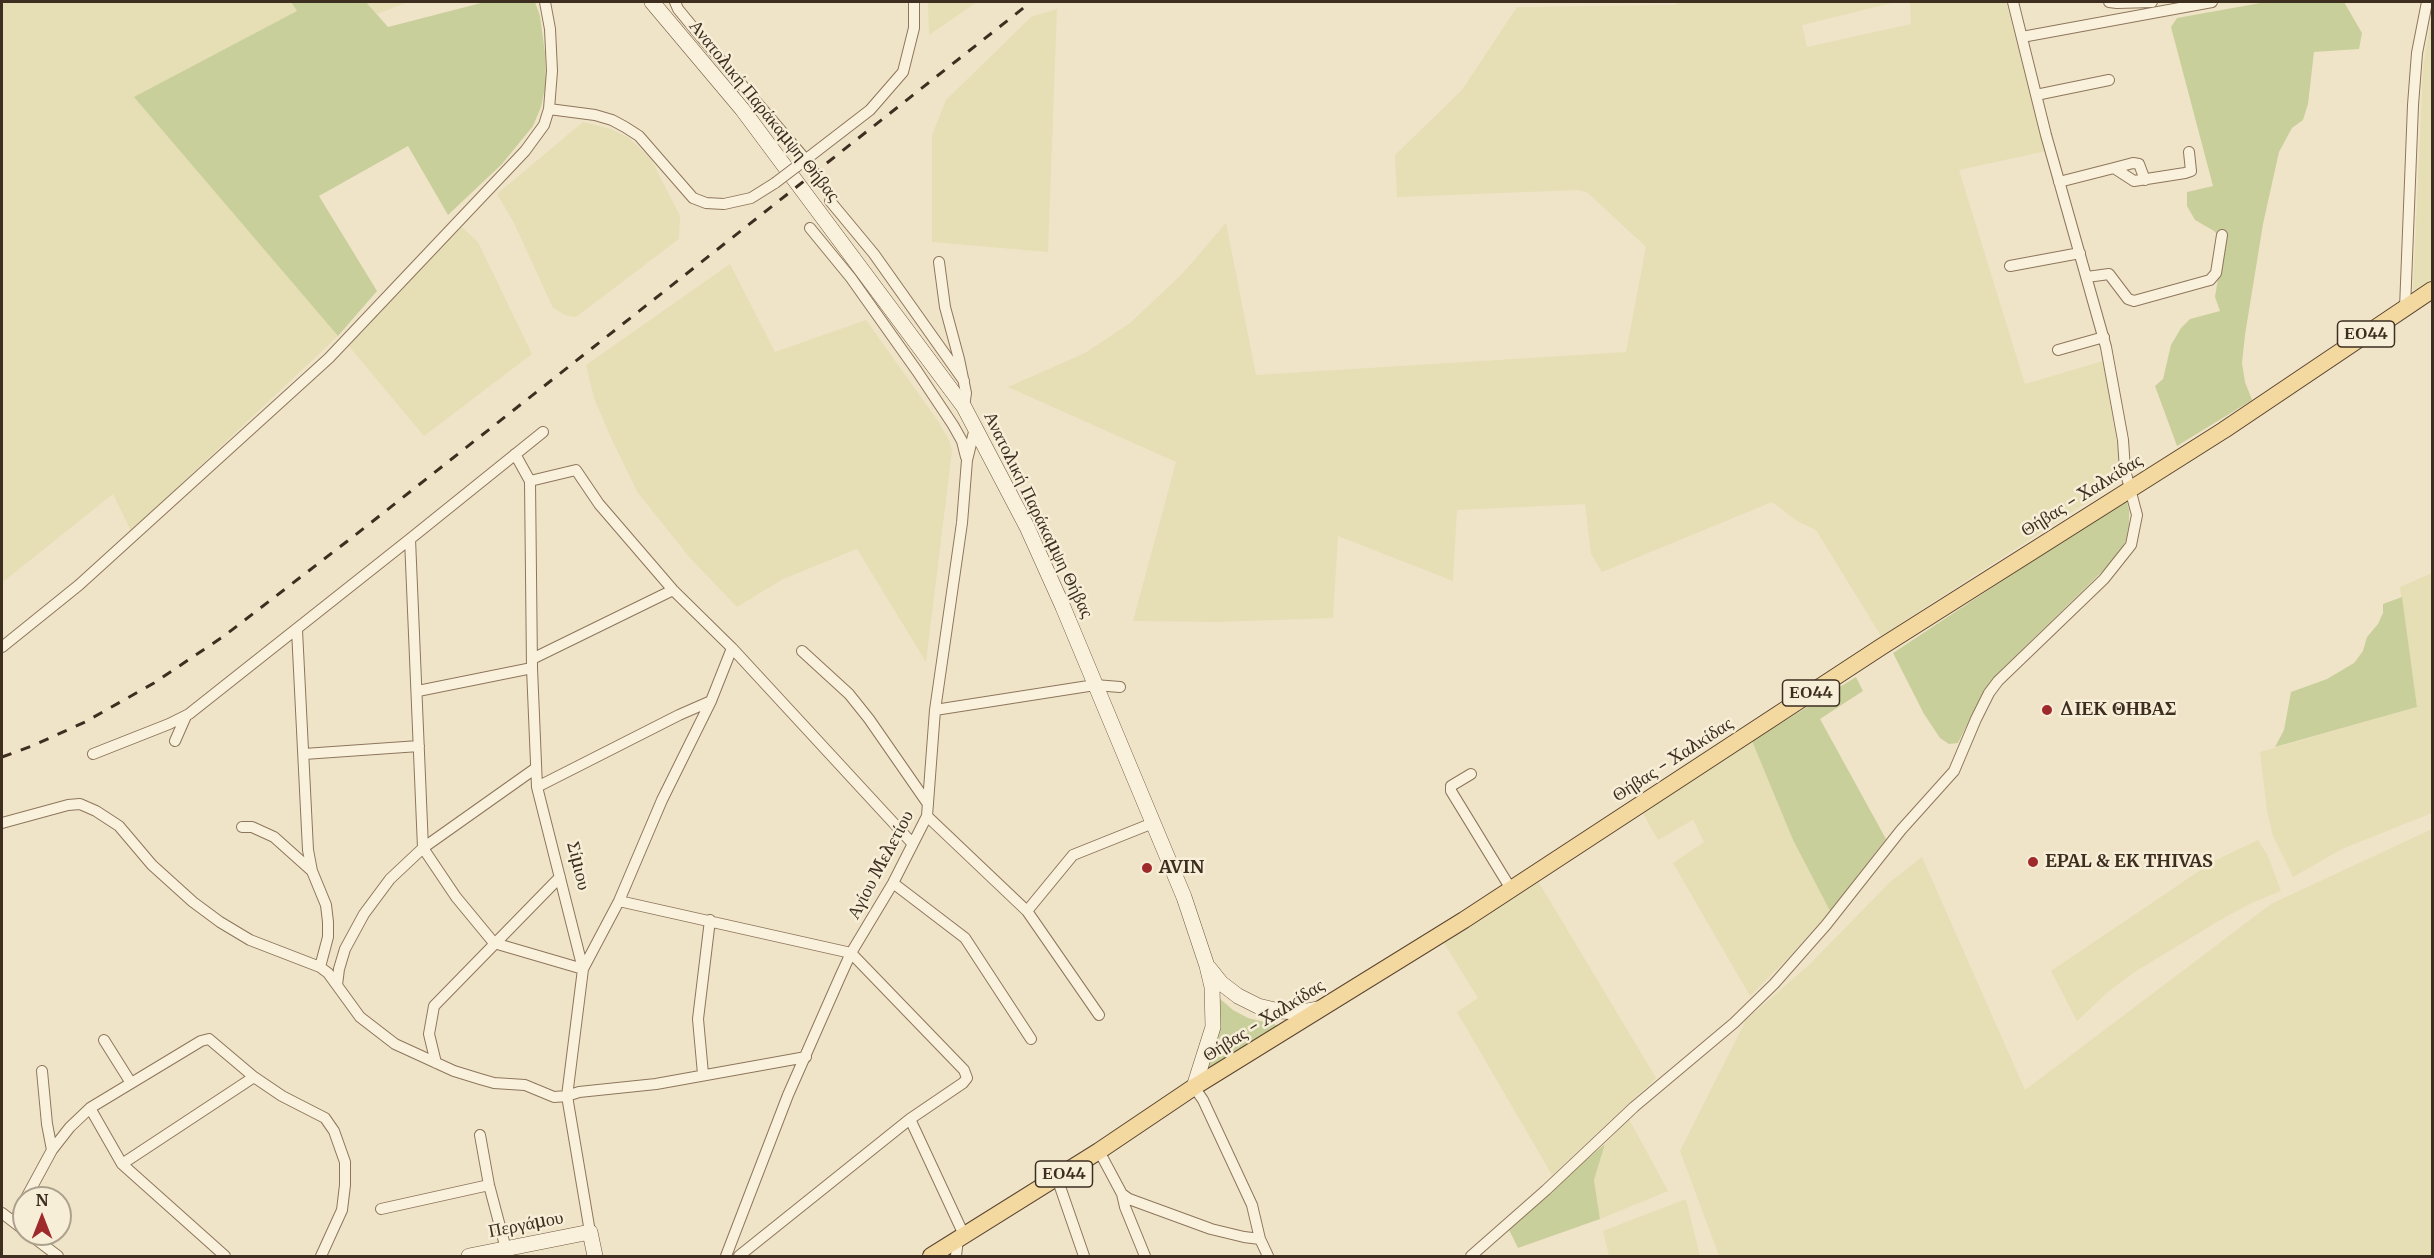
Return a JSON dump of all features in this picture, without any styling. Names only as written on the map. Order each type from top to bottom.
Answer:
[{"type":"main road","name":"Ανατολική Παράκαμψη Θήβας","points":[[652,2],[742,109],[963,407],[1027,527],[1063,607],[1184,897],[1208,966],[1212,987],[1214,1027],[1194,1088]]},
{"type":"main road","name":"Θήβας - Χαλκίδας","points":[[932,1257],[1194,1088],[1511,889],[1881,647],[2224,430],[2433,290]]},
{"type":"main road","points":[[1208,966],[1221,983],[1238,996],[1258,1006],[1290,1012],[1322,1009]]},
{"type":"main road","name":"Περγάμου","points":[[469,1257],[590,1232]]},
{"type":"main road","name":"Σίμιου","points":[[590,1232],[595,1257]]},
{"type":"street","points":[[2,648],[79,585],[328,358],[525,151],[544,125],[549,110],[552,71],[550,29],[545,2]]},
{"type":"street","points":[[675,2],[690,24],[806,160]]},
{"type":"street","points":[[549,110],[595,115],[625,127],[639,136],[693,198],[706,203],[724,204],[751,198],[775,183],[870,110],[903,72],[914,28],[914,2]]},
{"type":"street","points":[[1471,1257],[1634,1107],[1734,1023],[1798,958],[1901,830],[1953,771],[1989,693],[1998,681],[2118,564],[2131,545],[2137,515],[2125,470],[2123,440],[2104,337],[2059,182],[2013,2]]},
{"type":"street","points":[[2109,2],[2152,2]]},
{"type":"street","points":[[2022,37],[2170,6],[2212,2]]},
{"type":"street","points":[[2405,308],[2417,53],[2427,2]]},
{"type":"street","points":[[2036,95],[2109,80]]},
{"type":"street","points":[[2114,168],[2134,181],[2191,171],[2189,152]]},
{"type":"street","points":[[2059,182],[2133,163],[2139,165],[2145,180]]},
{"type":"street","points":[[831,201],[874,254],[963,381]]},
{"type":"street","points":[[810,228],[851,278],[917,371],[962,441],[967,460]]},
{"type":"street","points":[[2086,277],[2109,274],[2128,299],[2134,301],[2210,280],[2216,273],[2222,235]]},
{"type":"street","points":[[2010,266],[2080,253]]},
{"type":"street","points":[[939,262],[945,307],[966,393],[963,407]]},
{"type":"street","points":[[2058,350],[2104,337]]},
{"type":"street","name":"Αγίου Μελετίου","points":[[726,1257],[788,1095],[851,953],[893,883],[927,816],[935,710],[962,523],[967,460],[975,428]]},
{"type":"street","points":[[93,754],[186,716],[297,630],[543,432]]},
{"type":"street","points":[[515,454],[530,482],[576,470],[599,504],[673,590],[732,648],[912,843]]},
{"type":"street","name":"Σίμιου","points":[[530,482],[532,664],[537,787],[583,969],[567,1096],[590,1232]]},
{"type":"street","points":[[410,538],[423,848],[456,897],[494,943],[583,969],[619,901],[662,800],[711,701],[732,648]]},
{"type":"street","points":[[418,690],[532,664],[673,590]]},
{"type":"street","points":[[297,630],[309,850],[312,871],[326,905],[328,921],[328,937],[320,967]]},
{"type":"street","points":[[802,651],[849,694],[869,718],[928,804]]},
{"type":"street","points":[[935,710],[1095,685],[1120,687]]},
{"type":"street","points":[[537,787],[711,701]]},
{"type":"street","points":[[175,741],[186,716]]},
{"type":"street","points":[[304,754],[419,746]]},
{"type":"street","points":[[337,985],[345,949],[364,914],[390,879],[423,848],[536,768]]},
{"type":"street","points":[[1471,774],[1451,786],[1451,791],[1511,889]]},
{"type":"street","points":[[2,823],[68,805],[80,804],[96,811],[119,826],[152,865],[193,902],[220,922],[250,940],[320,967],[337,985],[360,1017],[395,1044],[436,1063],[480,1079],[494,1083],[525,1084],[554,1097],[656,1084],[806,1057]]},
{"type":"street","points":[[927,816],[1027,911],[1099,1015]]},
{"type":"street","points":[[1027,911],[1073,855],[1153,823]]},
{"type":"street","points":[[242,827],[252,827],[274,837],[312,871]]},
{"type":"street","points":[[436,1063],[429,1034],[435,1006],[494,943],[561,877]]},
{"type":"street","points":[[893,883],[965,938],[1030,1039]]},
{"type":"street","points":[[619,901],[851,953],[964,1070],[967,1078],[910,1119],[739,1257]]},
{"type":"street","points":[[703,1074],[698,1019],[710,920]]},
{"type":"street","points":[[33,1186],[52,1150],[70,1127],[90,1108],[206,1039],[212,1040],[254,1077],[282,1096],[325,1118],[334,1131],[345,1162],[345,1185],[342,1210],[321,1257]]},
{"type":"street","points":[[104,1040],[131,1083]]},
{"type":"street","points":[[42,1071],[52,1150]]},
{"type":"street","points":[[122,1164],[254,1077]]},
{"type":"street","points":[[1194,1088],[1203,1100],[1252,1205],[1260,1239],[1268,1257]]},
{"type":"street","points":[[90,1108],[122,1164],[225,1257]]},
{"type":"street","points":[[910,1119],[961,1237],[956,1257]]},
{"type":"street","points":[[480,1135],[489,1185],[506,1249]]},
{"type":"street","points":[[1099,1151],[1122,1194],[1145,1257]]},
{"type":"street","points":[[1057,1178],[1084,1257]]},
{"type":"street","points":[[381,1209],[489,1185]]},
{"type":"street","points":[[1122,1194],[1155,1210],[1211,1229],[1260,1239]]},
{"type":"street","points":[[44,1246],[58,1257]]},
{"type":"shaded area","points":[[2,2],[291,2],[298,11],[135,97],[338,336],[131,531],[113,494],[4,581],[2,576]]},
{"type":"shaded area","points":[[366,2],[408,2],[377,14]]},
{"type":"shaded area","points":[[928,2],[977,2],[929,35]]},
{"type":"shaded area","points":[[1683,2],[1896,2],[1802,25],[1807,47],[1911,24],[1910,2],[2006,2],[2046,151],[1959,170],[2025,384],[2103,361],[2123,479],[1881,636],[1816,530],[1797,521],[1772,502],[1602,572],[1591,554],[1585,504],[1457,510],[1453,581],[1338,536],[1333,618],[1217,622],[1133,621],[1176,462],[1008,387],[1085,353],[1130,323],[1182,274],[1226,223],[1256,375],[1626,352],[1646,247],[1588,193],[1578,190],[1397,197],[1395,155],[1462,90],[1517,7],[1674,5]]},
{"type":"shaded area","points":[[1057,9],[1048,252],[932,242],[932,135],[946,100],[1031,17]]},
{"type":"shaded area","points":[[2432,11],[2432,281],[2420,289],[2413,290],[2423,68]]},
{"type":"shaded area","points":[[583,122],[611,129],[629,138],[651,159],[680,216],[679,239],[576,317],[567,316],[553,308],[514,223],[497,194]]},
{"type":"shaded area","points":[[462,227],[478,242],[532,354],[424,436],[347,344]]},
{"type":"shaded area","points":[[730,264],[775,352],[866,320],[938,421],[950,442],[952,451],[926,662],[857,549],[783,579],[737,607],[690,558],[638,493],[594,398],[586,365]]},
{"type":"shaded area","points":[[2432,573],[2432,813],[2342,849],[2293,877],[2273,836],[2267,811],[2260,752],[2417,707],[2400,587]]},
{"type":"shaded area","points":[[1752,741],[1793,840],[1830,911],[1750,996],[1673,863],[1704,842],[1693,820],[1658,840],[1641,810]]},
{"type":"shaded area","points":[[2432,829],[2432,1256],[1719,1256],[1680,1151],[1746,1020],[1809,965],[1890,882],[1922,857],[2025,1090],[2271,904]]},
{"type":"shaded area","points":[[2258,840],[2268,856],[2281,891],[2227,916],[2136,971],[2108,992],[2077,1021],[2051,971],[2214,861]]},
{"type":"shaded area","points":[[1538,881],[1656,1078],[1552,1175],[1457,1012],[1478,998],[1444,943]]},
{"type":"shaded area","points":[[1629,1119],[1668,1191],[1600,1219],[1594,1180],[1605,1144]]},
{"type":"shaded area","points":[[1686,1199],[1700,1256],[1609,1256],[1603,1231]]},
{"type":"green space","points":[[291,2],[366,2],[388,27],[485,2],[535,2],[540,16],[546,83],[541,107],[533,126],[502,164],[448,215],[408,146],[319,196],[377,291],[338,336],[134,97],[297,11]]},
{"type":"green space","points":[[2266,2],[2344,2],[2362,33],[2359,49],[2314,52],[2308,104],[2303,120],[2292,128],[2279,152],[2263,224],[2245,335],[2242,363],[2245,382],[2252,400],[2177,446],[2155,386],[2163,379],[2171,345],[2181,328],[2190,319],[2220,311],[2215,297],[2224,241],[2214,231],[2195,220],[2187,206],[2187,192],[2213,186],[2171,27],[2177,18]]},
{"type":"green space","points":[[2126,499],[2129,525],[2126,540],[2117,557],[1997,674],[1978,703],[1958,743],[1949,744],[1940,738],[1924,714],[1893,653]]},
{"type":"green space","points":[[2402,597],[2417,707],[2275,747],[2284,730],[2291,692],[2327,679],[2354,663],[2363,651],[2367,637],[2378,624],[2383,613],[2383,604]]},
{"type":"green space","points":[[1856,677],[1863,691],[1820,719],[1886,839],[1830,911],[1793,840],[1752,741]]},
{"type":"green space","points":[[1218,997],[1233,1010],[1248,1018],[1281,1026],[1205,1071],[1218,1037]]},
{"type":"green space","points":[[1605,1144],[1594,1180],[1600,1219],[1518,1248],[1509,1230],[1555,1186]]},
{"type":"railway","points":[[2,757],[85,722],[154,683],[224,636],[1031,2]]},
{"type":"place","name":"ΔΙΕΚ ΘΗΒΑΣ","points":[[2047,710]]},
{"type":"place","name":"EPAL & EK THIVAS","points":[[2033,862]]},
{"type":"place","name":"AVIN","points":[[1147,868]]}]
